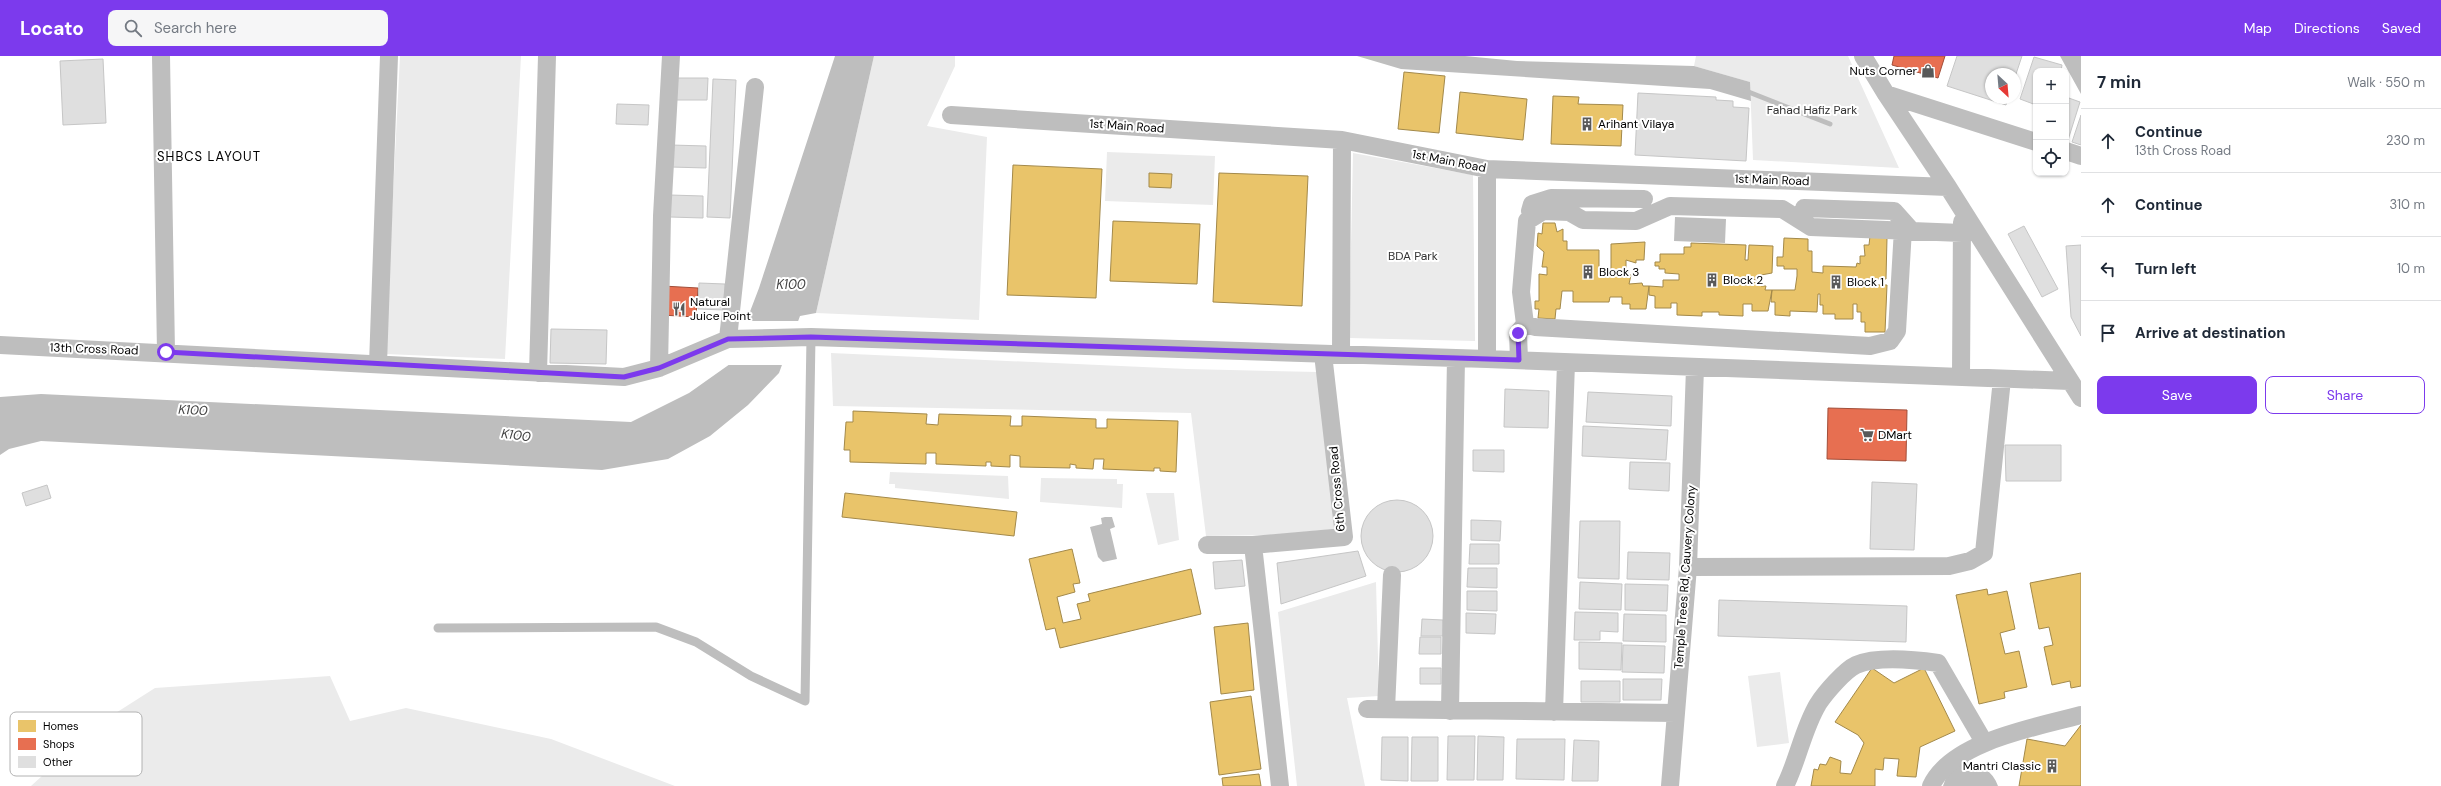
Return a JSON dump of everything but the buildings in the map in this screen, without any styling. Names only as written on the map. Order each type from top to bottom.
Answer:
[{"type":"street","points":[[161,56],[166,352]]},
{"type":"street","points":[[378,364],[389,56]]},
{"type":"street","points":[[538,373],[548,56]]},
{"type":"street","points":[[659,368],[662,216],[672,56]]},
{"type":"street","points":[[1863,56],[1886,94],[1948,187],[1962,213],[2081,398]]},
{"type":"street","points":[[755,87],[731,339],[802,338],[1332,354],[1519,360],[1695,368],[1961,375],[2002,379],[2070,381]]},
{"type":"street","points":[[1886,94],[2033,141]]},
{"type":"street","name":"1st Main Road","points":[[951,115],[1342,140],[1487,169],[1948,187]]},
{"type":"street","points":[[1332,354],[1342,140]]},
{"type":"street","points":[[2069,152],[2081,156]]},
{"type":"street","points":[[1487,169],[1487,359]]},
{"type":"street","points":[[1519,360],[1518,333],[1525,324],[1521,292],[1527,221],[1532,204],[1551,198],[1644,199]]},
{"type":"street","points":[[1527,221],[1543,211],[1569,212],[1583,220],[1636,221],[1670,206],[1782,210],[1810,227],[1962,233]]},
{"type":"street","points":[[1525,324],[1535,327],[1870,346],[1890,341],[1897,331],[1907,230],[1894,211],[1804,208]]},
{"type":"street","points":[[1961,375],[1962,213]]},
{"type":"street","name":"13th Cross Road","points":[[0,346],[166,352],[624,377],[659,368],[731,339]]},
{"type":"street","name":"6th Cross Road","points":[[1253,545],[1344,536],[1332,354]]},
{"type":"street","points":[[1450,712],[1456,358]]},
{"type":"street","points":[[1554,712],[1566,363]]},
{"type":"street","name":"Temple Trees Rd, Cauvery Colony","points":[[1670,786],[1688,567],[1695,368]]},
{"type":"street","points":[[1688,567],[1949,566],[1970,561],[1984,552],[2002,379]]},
{"type":"street","points":[[1207,546],[1253,545],[1280,786]]},
{"type":"street","points":[[1386,709],[1392,575]]},
{"type":"street","points":[[1785,786],[1818,705],[1829,690],[1855,665],[1872,661],[1923,660],[1938,663],[1984,742]]},
{"type":"street","points":[[1367,709],[1450,712],[1676,713]]},
{"type":"street","points":[[1931,786],[1945,768],[1974,746],[2081,715]]},
{"type":"lane","points":[[438,628],[656,627],[696,642],[751,676],[804,701],[802,338]]},
{"type":"green space","points":[[400,56],[521,56],[505,359],[385,354]]},
{"type":"green space","points":[[874,56],[955,56],[955,66],[927,126],[987,137],[979,320],[816,313]]},
{"type":"green space","name":"Fahad Hafiz Park","points":[[1696,56],[1848,56],[1899,168],[1753,160],[1750,82],[1694,66]]},
{"type":"green space","points":[[1107,152],[1215,156],[1213,205],[1105,201]]},
{"type":"green space","name":"BDA Park","points":[[1353,153],[1473,175],[1475,341],[1349,338]]},
{"type":"green space","points":[[831,353],[1187,369],[1318,372],[1334,529],[1272,535],[1206,536],[1191,413],[833,406]]},
{"type":"green space","points":[[890,472],[1008,476],[1009,499],[895,488],[895,484],[889,484]]},
{"type":"green space","points":[[1041,478],[1117,479],[1117,484],[1123,484],[1122,508],[1040,502]]},
{"type":"green space","points":[[1146,493],[1174,493],[1179,540],[1158,545]]},
{"type":"green space","points":[[1376,582],[1379,696],[1347,698],[1365,786],[1297,786],[1278,612]]},
{"type":"green space","points":[[1780,672],[1789,743],[1757,747],[1748,676]]},
{"type":"green space","points":[[330,676],[350,721],[406,708],[551,739],[675,786],[31,786],[42,776],[142,776],[142,712],[117,712],[155,688]]},
{"type":"water","name":"K100","points":[[835,56],[874,56],[816,313],[800,316],[779,373],[748,405],[710,436],[668,459],[602,470],[41,441],[9,449],[0,455],[0,397],[41,394],[631,422],[689,393],[730,364],[759,288]]},
{"type":"water","points":[[1357,56],[1465,56],[1517,61],[1694,66],[1750,82],[1751,101],[1710,89],[1401,69]]},
{"type":"water","points":[[2060,56],[2081,56],[2081,94],[2069,72],[2069,68],[2067,68]]},
{"type":"water","points":[[1675,217],[1726,219],[1725,243],[1674,241]]},
{"type":"water","points":[[1112,517],[1115,527],[1110,529],[1117,559],[1103,562],[1098,557],[1090,527],[1102,524],[1101,518]]},
{"type":"water","points":[[1964,762],[1975,764],[1985,769],[1993,776],[1998,786],[1943,786],[1947,775]]},
{"type":"pier","points":[[744,321],[800,321],[784,365],[725,365]]},
{"type":"waterway","points":[[1746,91],[1830,124]]},
{"type":"place","name":"Nuts Corner","points":[[1928,71]]},
{"type":"place","name":"Arihant Vilaya","points":[[1587,124]]},
{"type":"place","name":"Block 3","points":[[1588,272]]},
{"type":"place","name":"Block 2","points":[[1712,280]]},
{"type":"place","name":"Block 1","points":[[1836,282]]},
{"type":"place","name":"Natural Juice Point","points":[[679,309]]},
{"type":"place","name":"DMart","points":[[1867,435]]},
{"type":"place","name":"Mantri Classic","points":[[2052,766]]},
{"type":"district","name":"SHBCS LAYOUT","points":[[209,156]]},
{"type":"route","points":[[166,352],[624,377],[659,368],[733,338],[811,337],[1519,360],[1518,333]]}]
